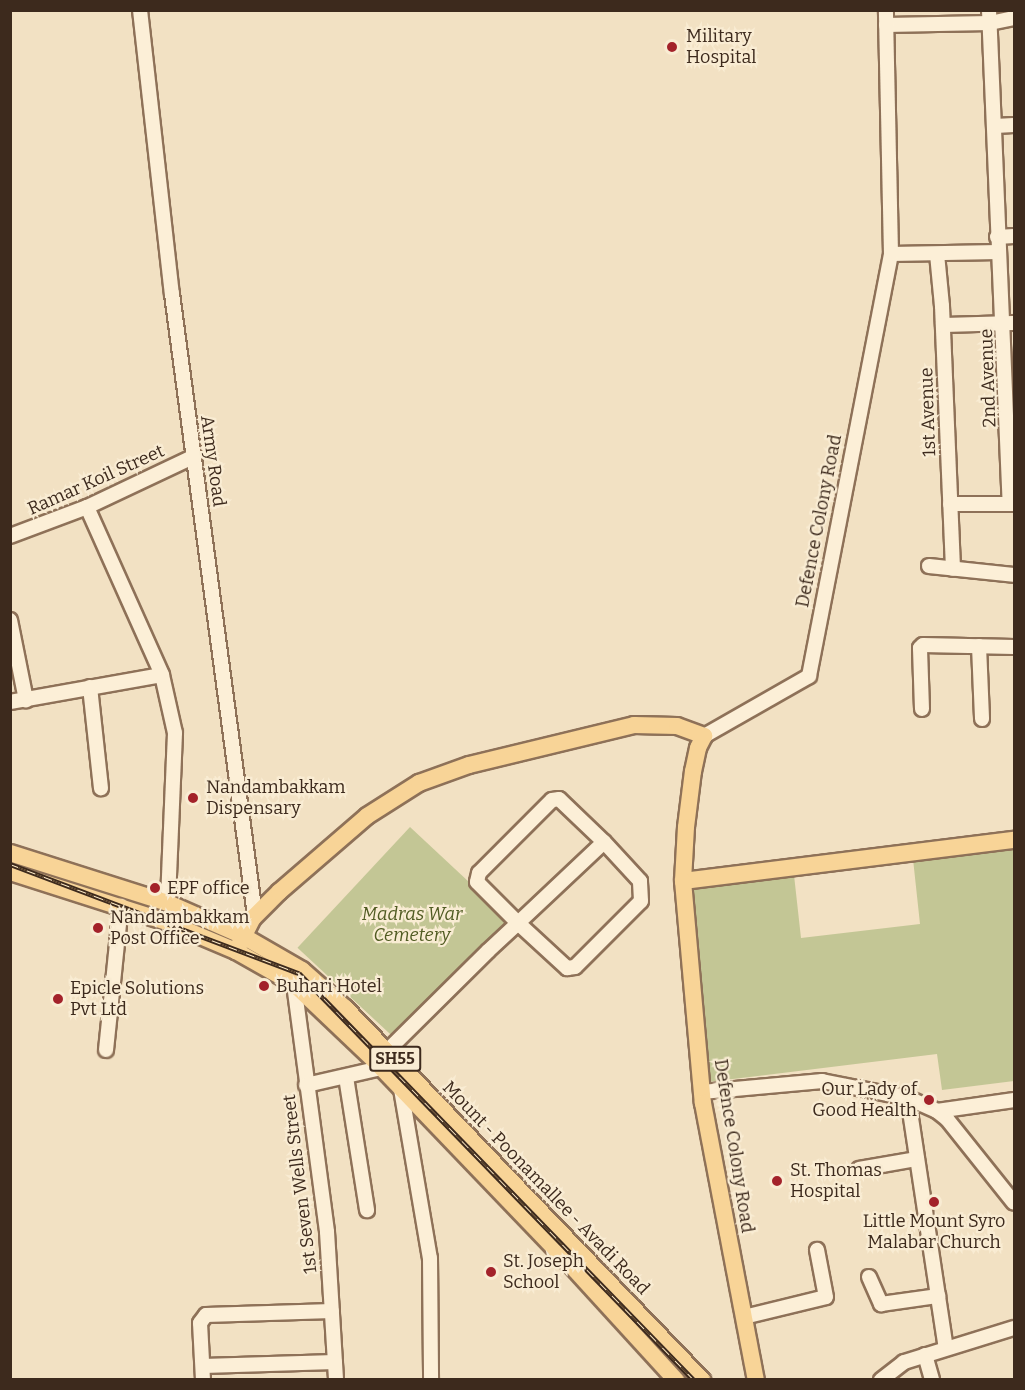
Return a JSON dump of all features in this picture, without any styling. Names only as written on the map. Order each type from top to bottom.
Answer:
[{"type":"main road","points":[[236,951],[255,915],[367,816],[402,792],[443,773],[634,725],[677,726],[704,736]]},
{"type":"main road","name":"Defence Colony Road","points":[[704,736],[698,748],[693,771],[686,827],[683,881],[702,1092],[756,1380]]},
{"type":"main road","points":[[683,881],[1014,840]]},
{"type":"main road","name":"Mount - Poonamallee - Avadi Road","points":[[10,853],[168,903],[243,936],[302,970],[345,1008],[401,1089],[569,1263],[676,1380]]},
{"type":"main road","name":"Mount - Poonamallee - Avadi Road","points":[[10,872],[121,906],[236,951],[294,984],[381,1060],[702,1380]]},
{"type":"main road","points":[[92,897],[97,880]]},
{"type":"street","name":"Army Road","points":[[140,10],[172,294],[255,915]]},
{"type":"street","name":"Defence Colony Road","points":[[704,736],[809,676],[891,254],[886,10]]},
{"type":"street","points":[[886,25],[989,16],[1014,18]]},
{"type":"street","name":"2nd Avenue","points":[[989,16],[995,126],[997,237],[1009,323],[1012,504]]},
{"type":"street","points":[[995,126],[1014,125]]},
{"type":"street","points":[[997,237],[1014,236]]},
{"type":"street","points":[[891,254],[999,252]]},
{"type":"street","name":"1st Avenue","points":[[937,254],[943,325],[953,569]]},
{"type":"street","points":[[943,325],[1009,323]]},
{"type":"street","name":"Ramar Koil Street","points":[[10,536],[87,507],[195,456]]},
{"type":"street","points":[[950,504],[1012,504]]},
{"type":"street","points":[[87,507],[162,675],[175,733],[168,903]]},
{"type":"street","points":[[929,566],[1014,574]]},
{"type":"street","points":[[10,620],[26,700]]},
{"type":"street","points":[[922,709],[920,648],[923,645],[1014,648]]},
{"type":"street","points":[[979,646],[981,719]]},
{"type":"street","points":[[10,702],[162,675]]},
{"type":"street","points":[[90,687],[101,788]]},
{"type":"street","points":[[559,798],[640,881],[643,891],[641,901],[575,967],[567,968],[477,882],[479,873],[552,800],[559,798]]},
{"type":"street","points":[[306,1085],[346,1077],[381,1060],[518,923],[604,842]]},
{"type":"street","points":[[643,891],[658,891]]},
{"type":"street","points":[[106,1050],[121,906]]},
{"type":"street","name":"1st Seven Wells Street","points":[[294,984],[327,1232],[336,1380]]},
{"type":"street","points":[[346,1077],[367,1210]]},
{"type":"street","points":[[702,1092],[822,1081],[908,1098],[937,1111],[965,1140],[1014,1203]]},
{"type":"street","points":[[401,1089],[430,1258],[431,1380]]},
{"type":"street","points":[[908,1098],[946,1348]]},
{"type":"street","points":[[937,1111],[1014,1100]]},
{"type":"street","points":[[859,1169],[917,1159]]},
{"type":"street","points":[[744,1317],[825,1297],[817,1250]]},
{"type":"street","points":[[869,1277],[881,1304],[938,1296]]},
{"type":"street","points":[[332,1311],[206,1315],[200,1323],[203,1373],[335,1362]]},
{"type":"street","points":[[885,1378],[904,1362],[1014,1328]]},
{"type":"street","points":[[925,1355],[932,1380]]},
{"type":"green space","name":"Madras War Cemetery","points":[[410,827],[514,924],[401,1045],[297,948]]},
{"type":"green space","points":[[1014,847],[1014,1081],[942,1090],[937,1054],[708,1082],[690,887],[794,875],[801,938],[920,924],[913,859]]},
{"type":"railway","points":[[10,864],[299,973],[694,1380]]},
{"type":"place","name":"Military Hospital","points":[[672,47]]},
{"type":"place","name":"Nandambakkam Dispensary","points":[[193,798]]},
{"type":"place","name":"EPF office","points":[[155,888]]},
{"type":"place","name":"Nandambakkam Post Office","points":[[98,928]]},
{"type":"place","name":"Buhari Hotel","points":[[264,986]]},
{"type":"place","name":"Epicle Solutions Pvt Ltd","points":[[58,999]]},
{"type":"place","name":"Our Lady of Good Health","points":[[929,1100]]},
{"type":"place","name":"St. Thomas Hospital","points":[[777,1181]]},
{"type":"place","name":"Little Mount Syro Malabar Church","points":[[934,1202]]},
{"type":"place","name":"St. Joseph School","points":[[491,1272]]}]
